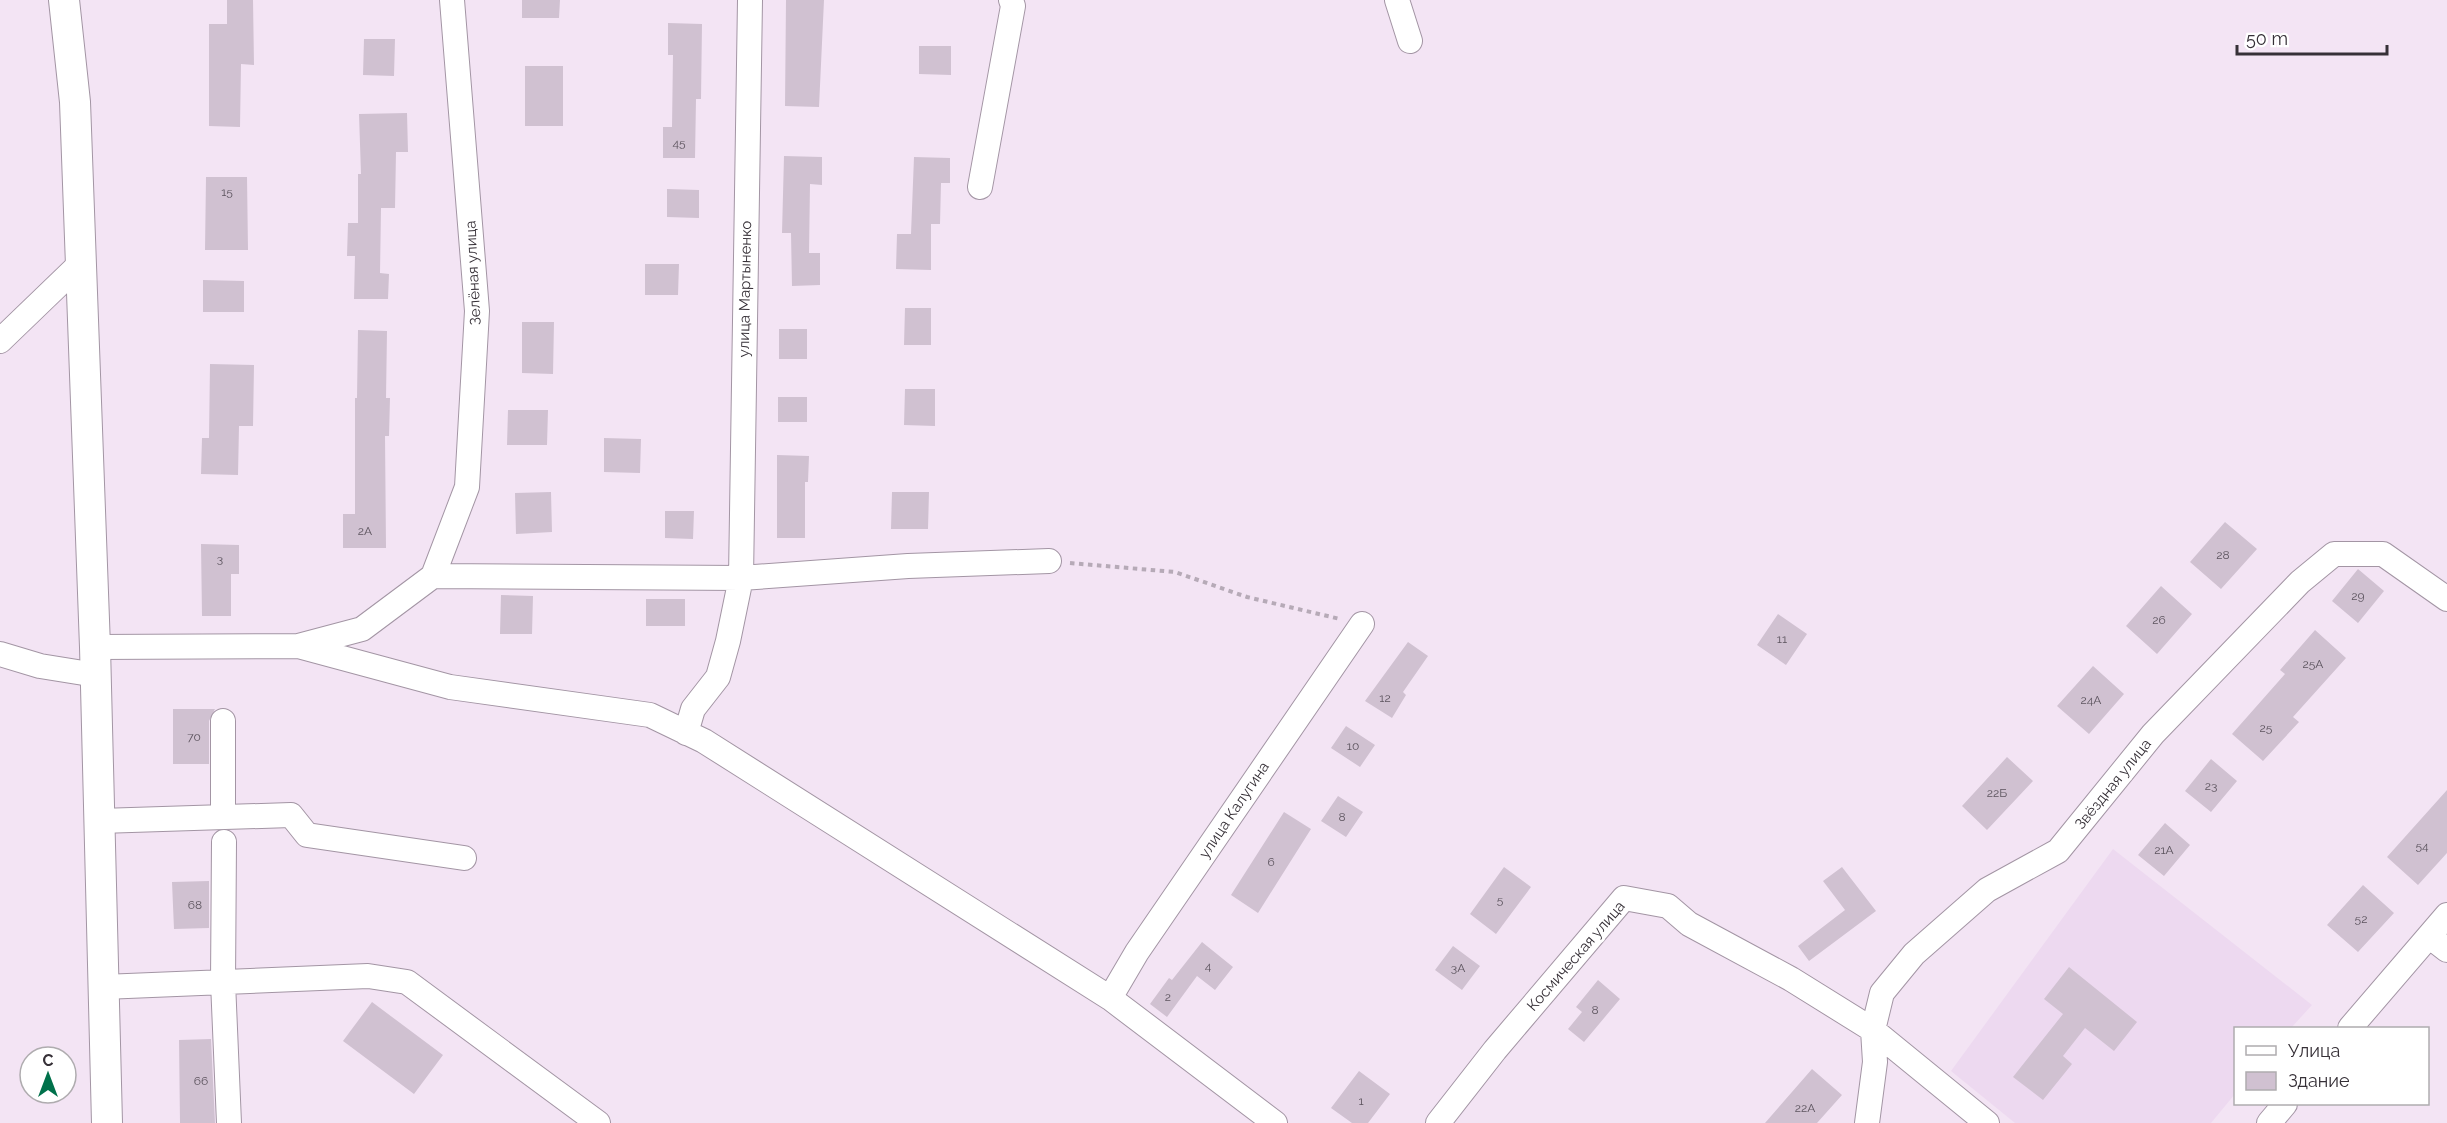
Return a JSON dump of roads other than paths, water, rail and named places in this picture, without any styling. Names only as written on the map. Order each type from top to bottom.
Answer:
[{"type":"main road","points":[[64,0],[75,102],[96,661],[106,1123]]},
{"type":"street","name":"Зелёная улица","points":[[433,576],[467,487],[477,311],[452,0]]},
{"type":"street","name":"улица Мартыненко","points":[[686,733],[693,709],[718,677],[741,578],[750,0]]},
{"type":"street","points":[[980,187],[1013,6],[1011,0]]},
{"type":"street","points":[[1397,0],[1410,41]]},
{"type":"street","points":[[0,341],[81,263]]},
{"type":"street","name":"Звёздная улица","points":[[1867,1123],[1875,1062],[1873,1030],[1882,993],[1914,954],[1987,890],[2058,851],[2153,734],[2300,582],[2334,554],[2383,554],[2447,598]]},
{"type":"street","points":[[0,654],[40,666],[298,646],[362,629],[433,576],[741,578],[908,566],[1048,561]]},
{"type":"street","name":"улица Калугина","points":[[1110,998],[1137,952],[1362,624]]},
{"type":"street","points":[[298,646],[450,687],[650,715],[704,741],[1110,998],[1275,1123]]},
{"type":"street","points":[[222,721],[223,817]]},
{"type":"street","points":[[100,821],[291,815],[307,835],[464,858]]},
{"type":"street","points":[[224,842],[224,982],[229,1123]]},
{"type":"street","name":"Космическая улица","points":[[1438,1123],[1495,1050],[1624,898],[1668,906],[1689,924],[1791,979],[1873,1030]]},
{"type":"street","points":[[2352,1027],[2438,943],[2447,915]]},
{"type":"street","points":[[103,987],[368,976],[407,982],[598,1123]]},
{"type":"street","points":[[1873,1030],[1987,1123]]},
{"type":"street","points":[[2269,1123],[2284,1105]]}]
